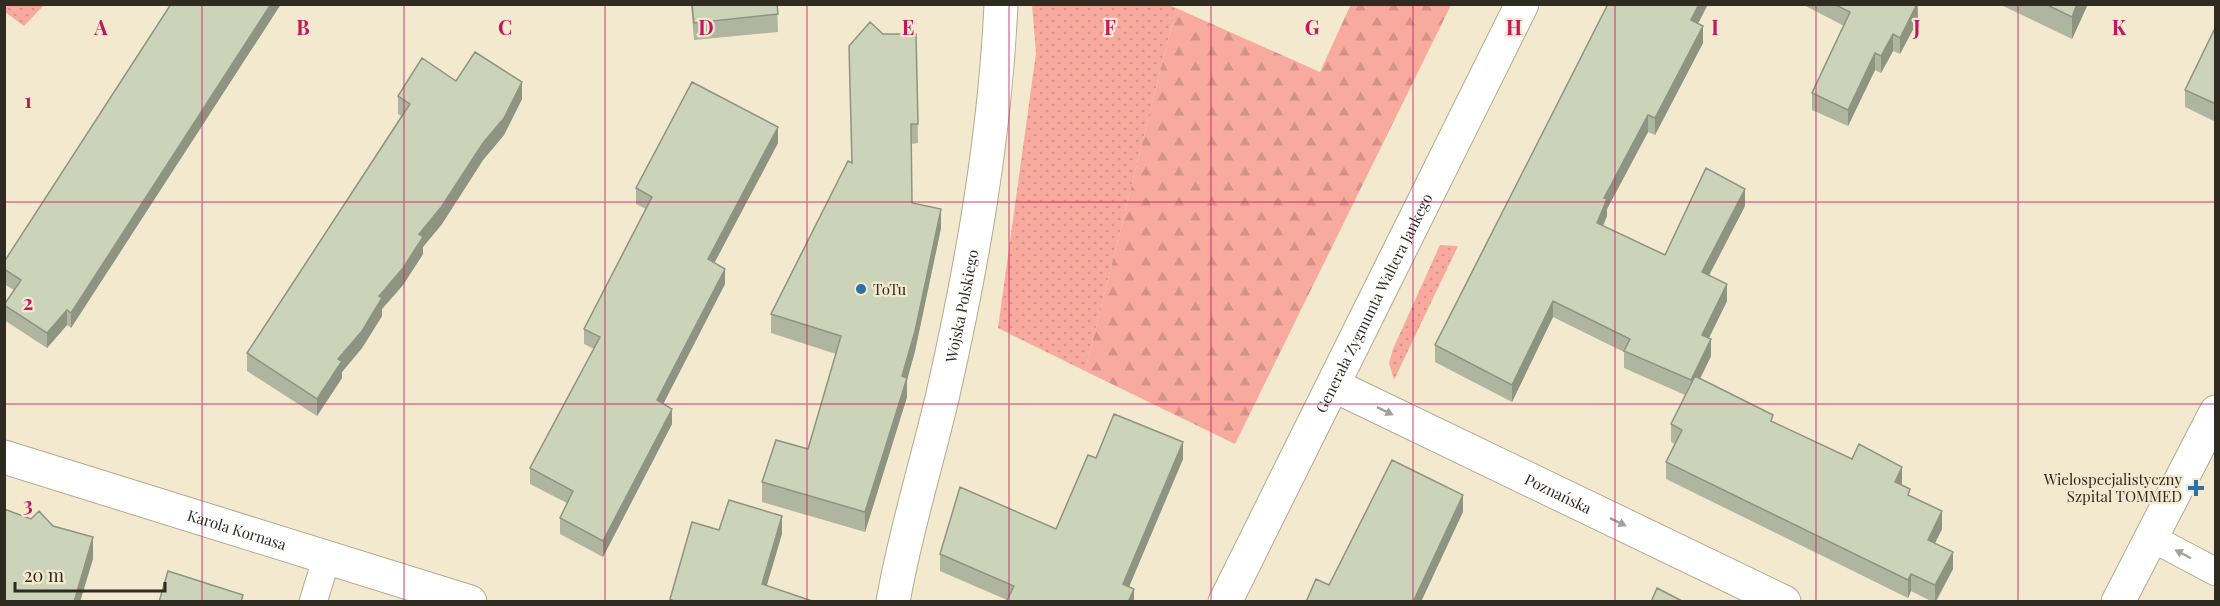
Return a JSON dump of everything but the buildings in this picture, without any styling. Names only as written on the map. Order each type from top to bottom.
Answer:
[{"type":"street","name":"Wojska Polskiego","points":[[893,602],[964,296],[984,182],[998,67],[1001,4]]},
{"type":"street","name":"Generała Zygmunta Waltera Jankego","points":[[1226,602],[1522,4]]},
{"type":"street","name":"Poznańska","points":[[1333,385],[1784,602]]},
{"type":"street","points":[[2118,602],[2216,412]]},
{"type":"street","name":"Karola Kornasa","points":[[4,457],[470,602]]},
{"type":"lane","points":[[2150,537],[2216,572]]},
{"type":"lane","points":[[313,602],[327,557]]},
{"type":"green space","points":[[5,4],[44,5],[24,26],[5,12]]},
{"type":"green space","points":[[1167,4],[1176,8],[1085,371],[998,328],[1036,53],[1032,5]]},
{"type":"green space","points":[[1351,4],[1451,5],[1235,444],[1085,371],[1176,8],[1320,72]]},
{"type":"green space","points":[[1440,245],[1458,246],[1394,380],[1389,363],[1393,349]]},
{"type":"place","name":"ToTu","points":[[861,289]]},
{"type":"place","name":"Wielospecjalistyczny Szpital TOMMED","points":[[2196,488]]}]
